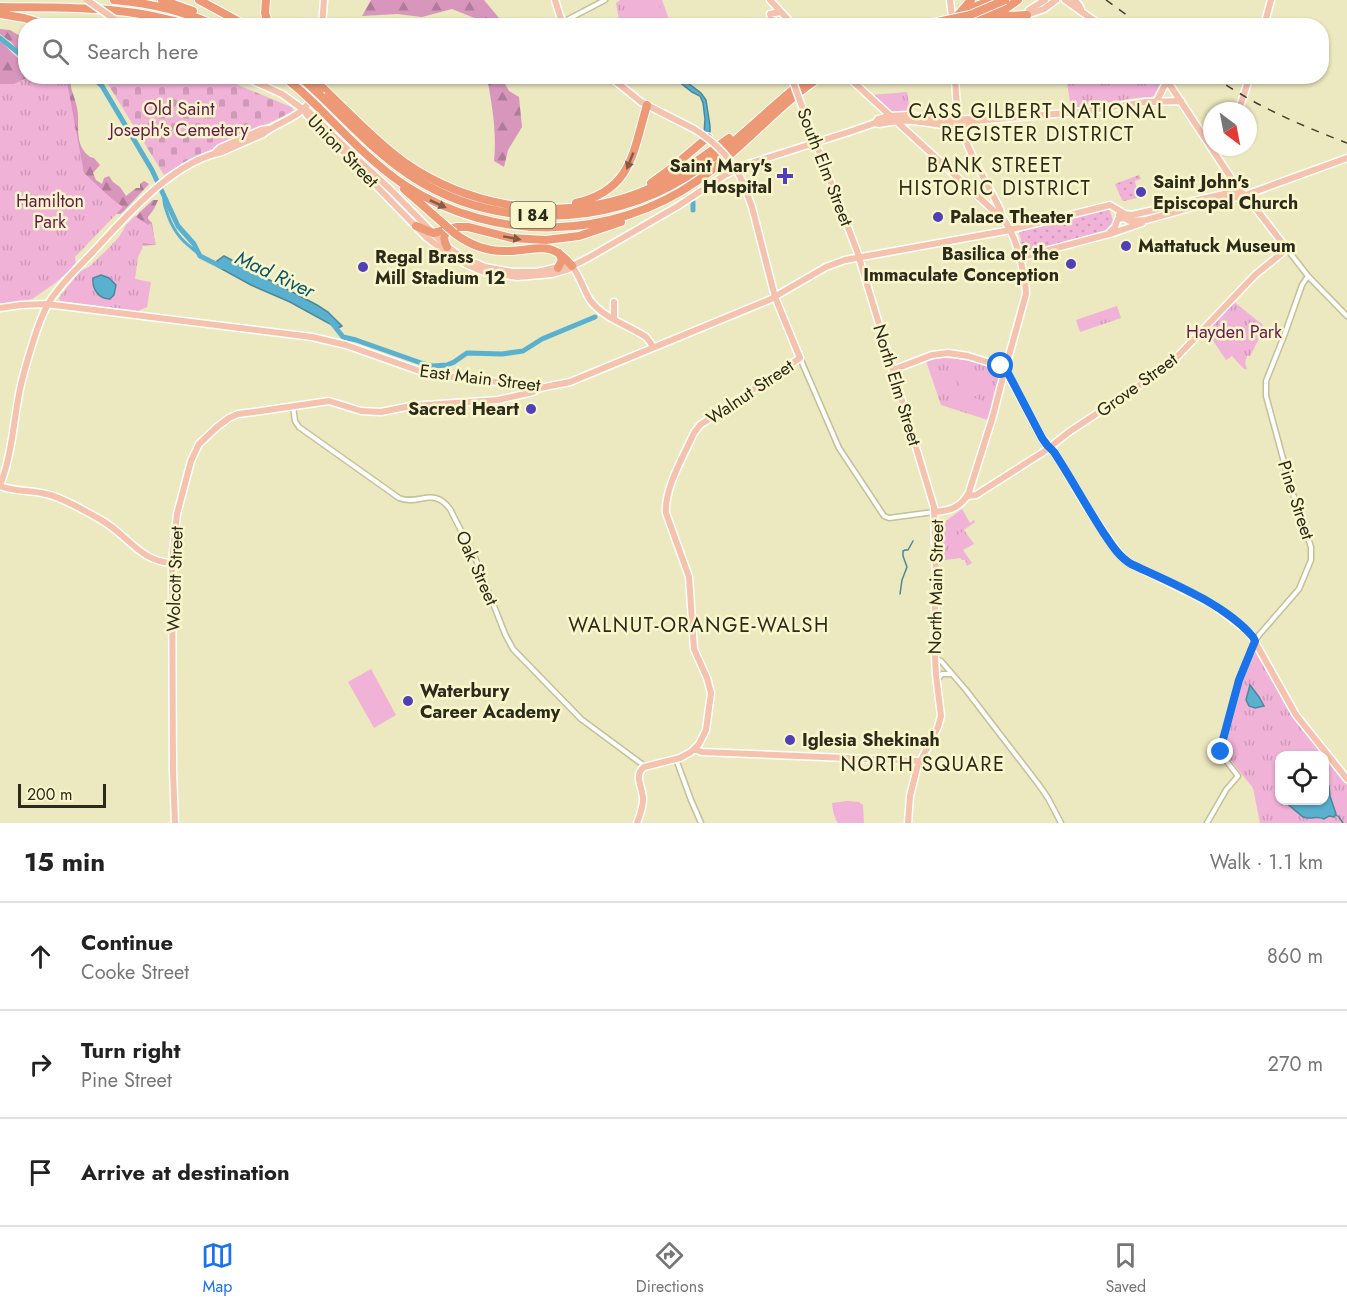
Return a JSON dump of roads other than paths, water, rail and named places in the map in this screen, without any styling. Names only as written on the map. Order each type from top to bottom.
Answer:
[{"type":"highway","points":[[114,0],[146,4],[196,18]]},
{"type":"highway","points":[[162,0],[208,18]]},
{"type":"highway","points":[[199,0],[233,18]]},
{"type":"highway","points":[[266,0],[267,18]]},
{"type":"highway","points":[[956,18],[971,0]]},
{"type":"highway","points":[[963,18],[970,10],[992,0]]},
{"type":"highway","points":[[975,18],[981,17],[1006,0]]},
{"type":"highway","points":[[959,18],[1006,0]]},
{"type":"highway","points":[[981,18],[1006,0]]},
{"type":"highway","points":[[992,18],[1018,0]]},
{"type":"highway","points":[[0,8],[117,10],[164,18]]},
{"type":"highway","points":[[0,14],[24,18]]},
{"type":"highway","points":[[1004,18],[1027,15]]},
{"type":"highway","name":"I 84","points":[[292,84],[370,158],[420,194],[448,208],[477,218],[507,225],[538,228],[573,227],[609,221],[646,209],[677,194],[706,175],[811,84]]},
{"type":"highway","name":"I 84","points":[[311,84],[381,154],[419,181],[471,204],[502,212],[535,216],[597,212],[653,194],[700,168],[801,84]]},
{"type":"highway","points":[[316,84],[391,152],[423,174],[465,193],[523,206],[567,208],[596,204],[641,192],[666,180],[703,157],[745,126],[756,122]]},
{"type":"highway","points":[[523,206],[557,206],[579,202],[596,197],[611,188],[630,163],[647,105]]},
{"type":"highway","points":[[620,198],[664,174],[708,137]]},
{"type":"highway","points":[[388,173],[393,181],[450,229],[473,245],[492,250],[511,251],[544,247],[558,252],[572,266]]},
{"type":"highway","points":[[416,226],[433,233],[468,227],[516,238],[556,240],[608,227],[639,215],[646,209]]},
{"type":"highway","points":[[447,247],[444,237],[450,229]]},
{"type":"highway","points":[[558,252],[562,260],[558,268]]},
{"type":"main road","points":[[87,0],[112,18]]},
{"type":"main road","points":[[323,18],[324,0]]},
{"type":"main road","points":[[555,0],[562,18]]},
{"type":"main road","points":[[770,0],[786,18]]},
{"type":"main road","points":[[950,0],[952,18]]},
{"type":"main road","points":[[1027,15],[1029,10],[1045,0]]},
{"type":"main road","points":[[1027,15],[1044,9],[1056,0]]},
{"type":"main road","points":[[1065,0],[1092,18]]},
{"type":"main road","points":[[1074,0],[1080,9]]},
{"type":"main road","points":[[1266,18],[1271,0]]},
{"type":"main road","points":[[771,18],[770,14],[780,12]]},
{"type":"main road","points":[[261,84],[282,93],[304,110]]},
{"type":"main road","points":[[171,563],[146,557],[105,522],[55,496],[0,486],[9,455],[22,379],[48,304],[84,261],[154,190],[220,148],[262,129],[268,129],[304,110],[313,95],[315,84]]},
{"type":"main road","points":[[618,84],[647,105],[694,129],[718,148],[736,169],[752,207],[775,297],[800,358]]},
{"type":"main road","name":"South Elm Street","points":[[794,84],[859,257]]},
{"type":"main road","points":[[855,84],[1000,214]]},
{"type":"main road","points":[[956,84],[960,122],[971,152],[1010,230],[1019,258],[1026,297],[968,496]]},
{"type":"main road","points":[[1155,102],[1163,84]]},
{"type":"main road","points":[[1169,84],[1203,135]]},
{"type":"main road","points":[[1244,102],[1248,84]]},
{"type":"main road","points":[[889,116],[912,115],[960,122],[970,119],[974,121],[1073,113],[1155,102],[1181,101]]},
{"type":"main road","name":"Union Street","points":[[304,110],[311,120],[436,246],[455,259],[478,270],[518,277],[541,276],[565,271],[642,228],[718,179],[760,160],[875,123],[911,120],[937,124],[960,122]]},
{"type":"main road","name":"Union Street","points":[[304,110],[312,114],[447,247],[468,261],[501,273],[531,272],[572,266]]},
{"type":"main road","name":"Union Street","points":[[875,123],[878,119],[889,116]]},
{"type":"main road","points":[[290,118],[311,120]]},
{"type":"main road","points":[[1217,156],[1235,184],[1287,249]]},
{"type":"main road","points":[[1102,207],[1111,209],[1133,221],[1146,220],[1222,199],[1254,193],[1347,158]]},
{"type":"main road","points":[[1109,233],[1119,218],[1125,216],[1224,194],[1244,195]]},
{"type":"main road","points":[[985,202],[993,198],[992,195]]},
{"type":"main road","points":[[1102,207],[1111,205],[1125,216],[1126,224],[1117,231]]},
{"type":"main road","name":"East Main Street","points":[[0,308],[48,304],[312,337],[346,345],[428,374],[540,388],[567,383],[775,297],[829,266],[859,257],[1010,230],[1102,207]]},
{"type":"main road","points":[[1111,209],[1116,224]]},
{"type":"main road","points":[[1019,258],[1141,224],[1146,220]]},
{"type":"main road","name":"Grove Street","points":[[968,496],[976,495],[1050,447],[1176,358],[1255,275],[1287,249]]},
{"type":"main road","name":"North Elm Street","points":[[859,257],[934,512]]},
{"type":"main road","points":[[572,266],[591,301],[601,311],[646,337],[653,347]]},
{"type":"main road","points":[[614,302],[614,318]]},
{"type":"main road","points":[[892,370],[929,356],[946,353],[963,355],[1005,369],[1042,438],[1058,458],[1093,517],[1123,558],[1212,604],[1248,632],[1296,715],[1347,779]]},
{"type":"main road","name":"Walnut Street","points":[[694,749],[702,740],[706,730],[711,689],[694,649],[690,582],[667,515],[667,496],[695,431],[700,425],[800,358]]},
{"type":"main road","points":[[1001,385],[1007,380],[1014,383]]},
{"type":"main road","name":"Wolcott Street","points":[[175,823],[171,563],[177,514],[191,461],[199,444],[217,427],[233,416],[241,414],[329,401],[362,411],[384,412],[406,406],[498,400],[533,392],[540,388]]},
{"type":"main road","name":"North Main Street","points":[[908,823],[910,796],[919,761],[940,721],[941,712],[936,681],[934,633],[936,576],[934,512],[956,507],[962,504],[968,496]]},
{"type":"main road","points":[[637,823],[643,802],[639,775],[641,770],[676,759],[694,749],[702,752],[919,761]]},
{"type":"street","points":[[574,18],[605,0]]},
{"type":"street","points":[[1287,249],[1308,276],[1347,316]]},
{"type":"street","name":"Pine Street","points":[[1207,823],[1226,790],[1238,776],[1223,757],[1221,749],[1239,680],[1255,641],[1298,591],[1312,557],[1312,550],[1291,488],[1266,396],[1266,381],[1303,283],[1308,276]]},
{"type":"street","points":[[800,358],[838,448],[884,516],[889,518],[934,512]]},
{"type":"street","name":"Oak Street","points":[[293,406],[299,427],[399,498],[408,500],[432,497],[445,503],[476,560],[513,649],[581,719],[646,767]]},
{"type":"street","points":[[935,659],[941,661],[966,690],[1039,785],[1061,823]]},
{"type":"street","points":[[936,681],[942,674],[951,675]]},
{"type":"street","points":[[676,759],[701,823]]},
{"type":"water","points":[[682,84],[689,84],[706,100],[710,132],[704,135],[703,103],[700,96]]},
{"type":"water","points":[[224,256],[317,305],[342,326],[336,329],[290,302],[218,267],[217,261]]},
{"type":"water","points":[[101,275],[109,278],[116,285],[114,295],[110,299],[99,295],[95,289],[93,278]]},
{"type":"water","points":[[1250,685],[1264,706],[1255,708],[1249,706],[1246,700]]},
{"type":"water","points":[[1329,786],[1336,814],[1334,817],[1329,816],[1324,819],[1303,817],[1289,805],[1329,805]]},
{"type":"waterway","name":"Mad River","points":[[0,38],[18,53]]},
{"type":"waterway","name":"Mad River","points":[[100,84],[152,170],[178,226],[194,244],[200,256],[222,267]]},
{"type":"waterway","points":[[164,194],[166,209],[175,230],[185,243],[200,255]]},
{"type":"waterway","name":"Mad River","points":[[693,202],[693,210]]},
{"type":"waterway","name":"Mad River","points":[[332,323],[343,337],[433,366],[447,365],[467,353],[502,354],[523,351],[542,339],[595,317]]},
{"type":"waterway","points":[[900,594],[907,567],[903,551],[908,550],[913,541]]},
{"type":"waterway","points":[[1336,815],[1343,823]]},
{"type":"railway","points":[[1106,0],[1131,18]]},
{"type":"railway","points":[[1225,84],[1278,114],[1347,143]]},
{"type":"place","name":"Saint Mary's Hospital","points":[[785,176]]},
{"type":"place","name":"Saint John's Episcopal Church","points":[[1141,192]]},
{"type":"place","name":"Palace Theater","points":[[938,217]]},
{"type":"place","name":"Mattatuck Museum","points":[[1126,246]]},
{"type":"place","name":"Basilica of the Immaculate Conception","points":[[1071,264]]},
{"type":"place","name":"Regal Brass Mill Stadium 12","points":[[363,267]]},
{"type":"place","name":"Sacred Heart","points":[[531,409]]},
{"type":"place","name":"Waterbury Career Academy","points":[[408,701]]},
{"type":"place","name":"Iglesia Shekinah","points":[[790,740]]},
{"type":"district","name":"CASS GILBERT NATIONAL REGISTER DISTRICT","points":[[1038,122]]},
{"type":"district","name":"BANK STREET HISTORIC DISTRICT","points":[[995,176]]},
{"type":"district","name":"WALNUT-ORANGE-WALSH","points":[[699,625]]},
{"type":"district","name":"NORTH SQUARE","points":[[923,764]]},
{"type":"park label","name":"Old Saint Joseph's Cemetery","points":[[179,119]]},
{"type":"park label","name":"Hamilton Park","points":[[50,211]]},
{"type":"park label","name":"Hayden Park","points":[[1234,332]]}]
